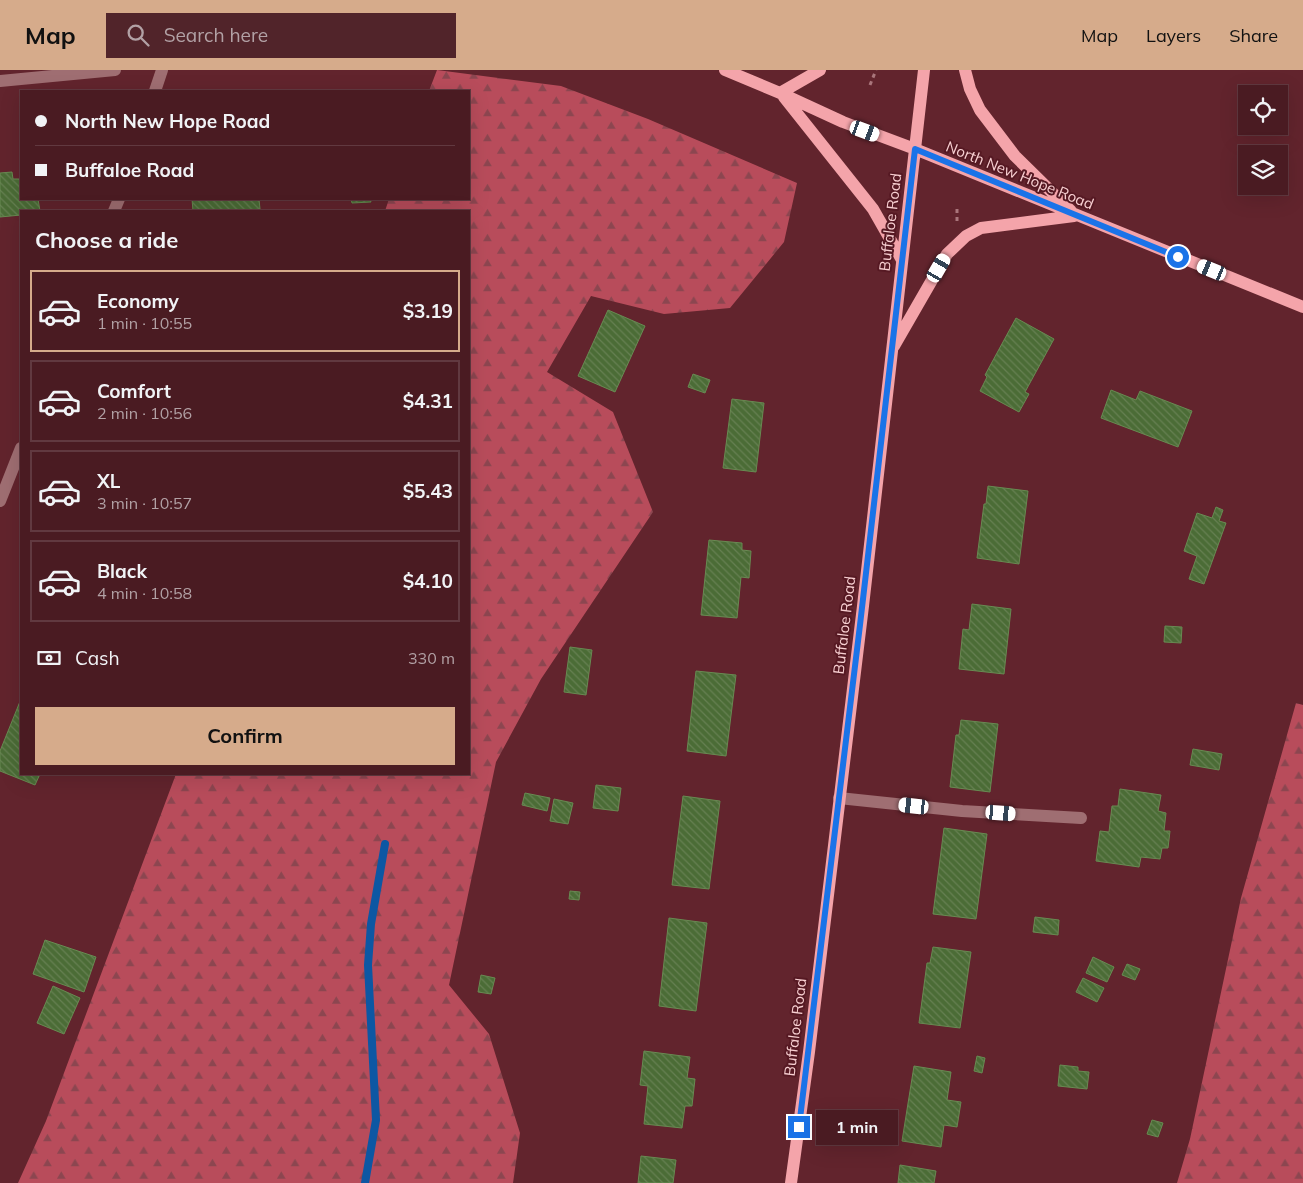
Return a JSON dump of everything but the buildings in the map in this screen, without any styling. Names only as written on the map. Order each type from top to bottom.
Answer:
[{"type":"main road","name":"North New Hope Road","points":[[725,70],[843,122],[915,149],[1303,308]]},
{"type":"main road","points":[[820,70],[780,93],[873,209],[902,260]]},
{"type":"main road","name":"Buffaloe Road","points":[[791,1183],[840,798],[924,70]]},
{"type":"main road","points":[[965,70],[970,89],[980,110],[1015,156],[1076,216]]},
{"type":"main road","points":[[892,350],[947,254],[966,236],[981,228],[1076,216]]},
{"type":"street","points":[[0,81],[115,70]]},
{"type":"street","points":[[155,90],[162,70]]},
{"type":"street","points":[[0,501],[20,451]]},
{"type":"street","points":[[840,798],[962,811],[1081,818]]},
{"type":"path","points":[[870,85],[876,70]]},
{"type":"green space","points":[[437,70],[561,86],[648,119],[797,183],[784,242],[730,308],[664,314],[591,296],[547,372],[613,412],[653,512],[541,679],[496,762],[449,985],[489,1034],[520,1133],[513,1183],[18,1183],[46,1121],[176,775],[470,775],[470,210],[385,210],[389,200],[470,200],[470,90],[429,90]]},
{"type":"green space","points":[[1296,703],[1303,705],[1303,1183],[1177,1183],[1190,1139],[1241,898]]},
{"type":"waterway","points":[[365,1183],[376,1120],[368,965],[371,924],[385,844]]},
{"type":"route","points":[[799,1127],[915,149],[1178,257]]}]
